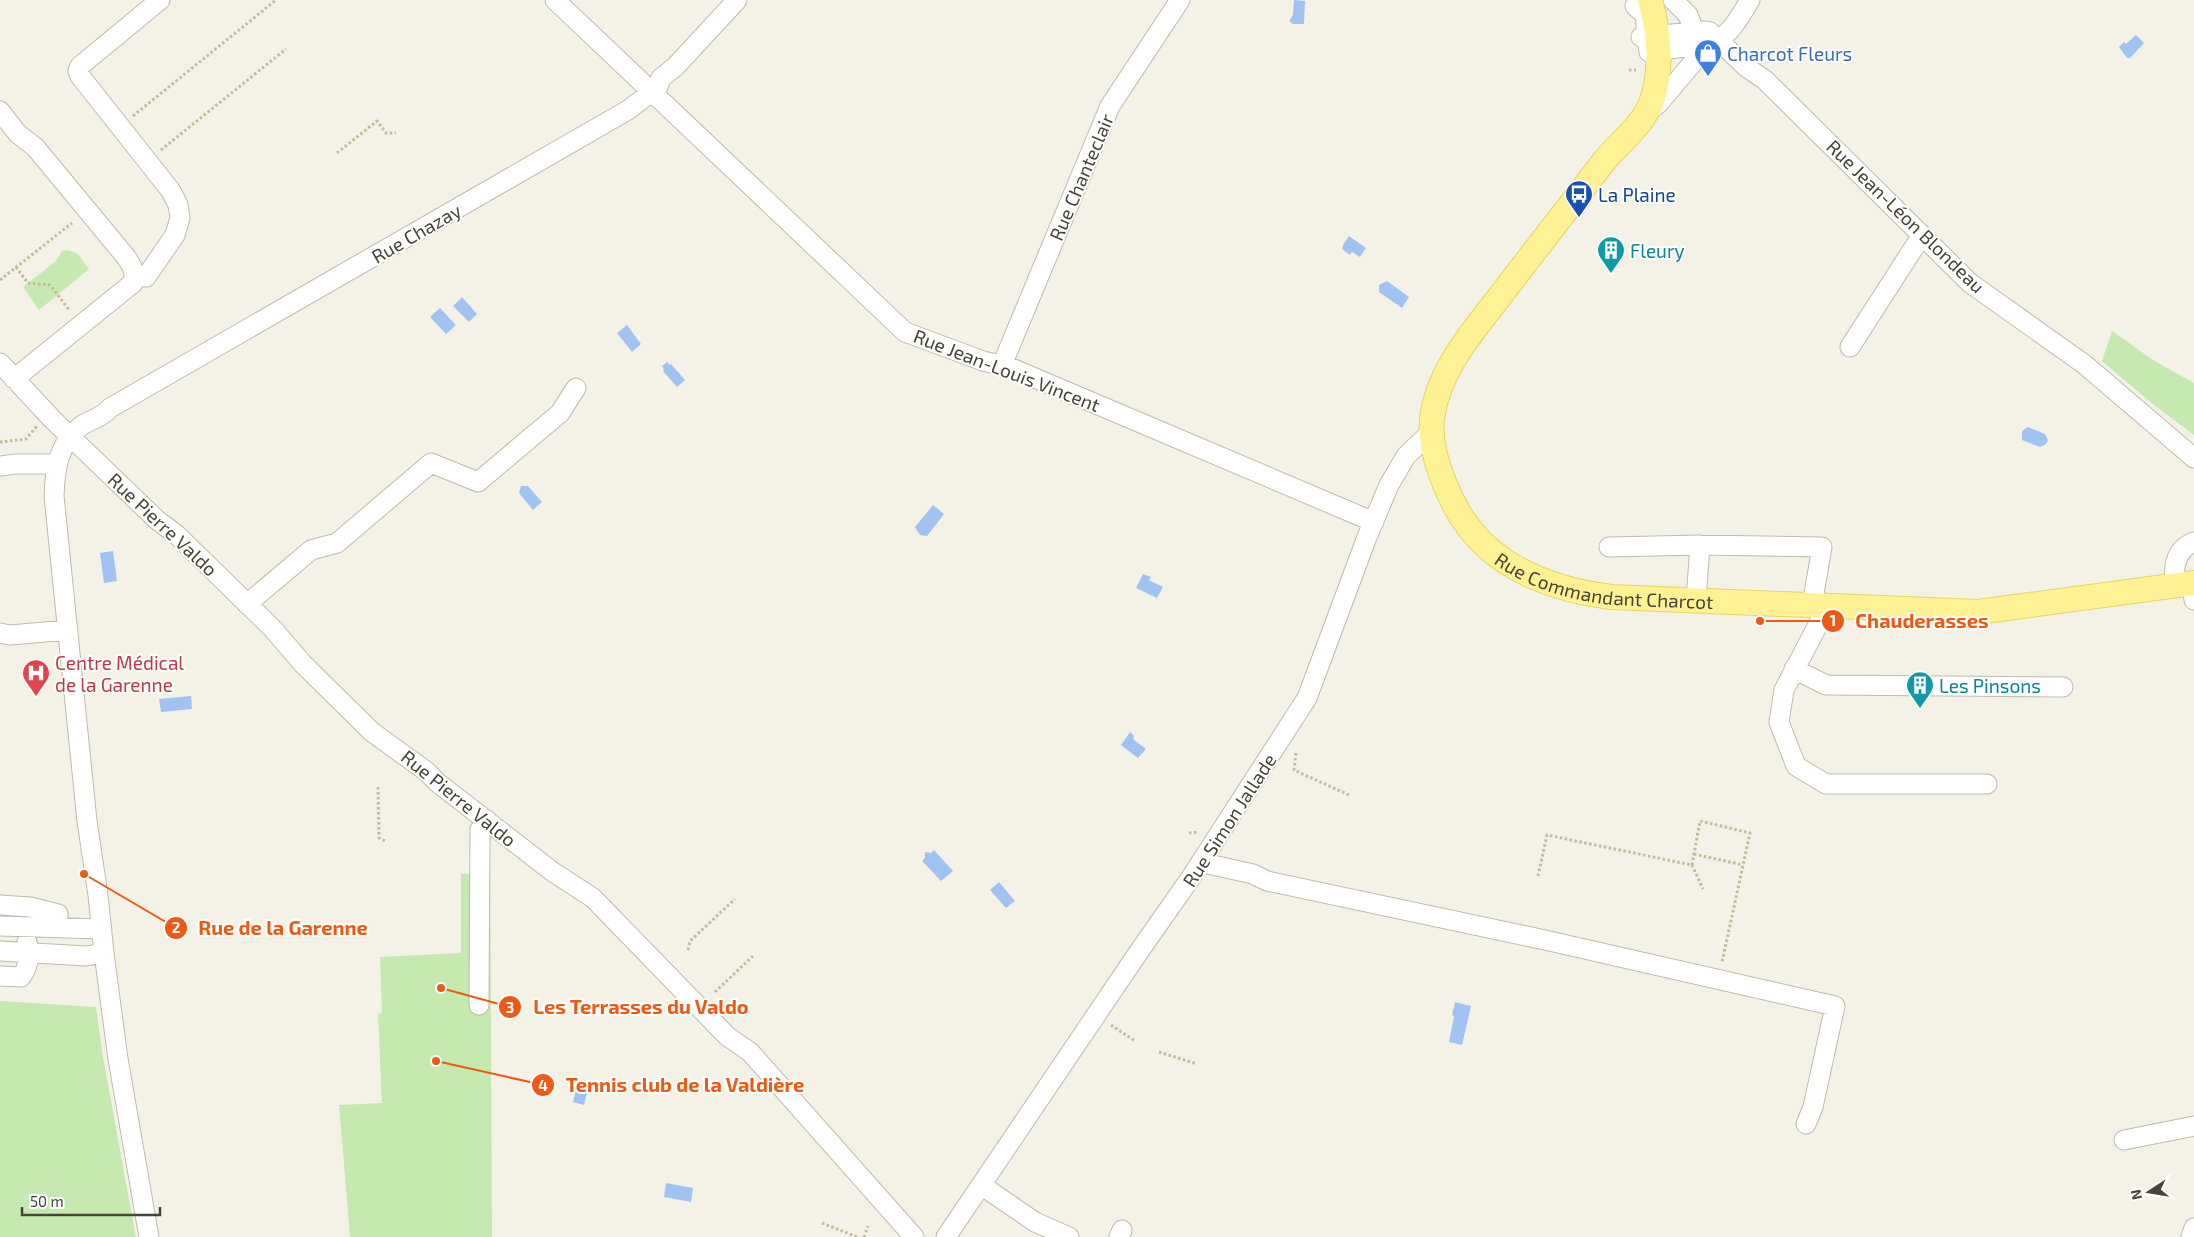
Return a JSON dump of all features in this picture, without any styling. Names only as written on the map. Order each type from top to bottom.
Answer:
[{"type":"main road","name":"Rue Commandant Charcot","points":[[1639,2],[1658,70],[1654,92],[1647,112],[1642,120],[1612,152],[1456,355],[1439,389],[1432,420],[1432,436],[1439,469],[1459,514],[1479,539],[1492,552],[1510,565],[1544,582],[1578,593],[1611,597],[1978,612],[2189,587]]},
{"type":"main road","name":"Rue Commandant Charcot","points":[[1612,152],[1636,106],[1642,87],[1650,40]]},
{"type":"street","points":[[135,276],[146,277],[175,235],[180,218],[178,205],[171,191],[119,127],[78,71],[80,66],[160,0]]},
{"type":"street","name":"Rue Jean-Louis Vincent","points":[[555,0],[905,332],[983,362],[1002,366],[1143,423],[1374,522]]},
{"type":"street","name":"Rue Chazay","points":[[71,436],[83,425],[105,415],[110,408],[620,115],[658,87],[661,78],[675,67],[737,0]]},
{"type":"street","name":"Rue Chanteclair","points":[[1002,366],[1110,106],[1180,0]]},
{"type":"street","points":[[1673,0],[1688,15],[1695,39]]},
{"type":"street","points":[[1650,40],[1719,40],[1735,25],[1750,0]]},
{"type":"street","name":"Rue Commandant Charcot","points":[[1647,112],[1658,104],[1696,59],[1695,39]]},
{"type":"street","name":"Rue Jean-Léon Blondeau","points":[[1719,40],[1746,67],[1765,80],[1970,283],[2084,364],[2194,458]]},
{"type":"street","points":[[0,111],[18,134],[35,147],[114,242],[133,267],[135,276],[133,283],[14,379]]},
{"type":"street","points":[[1850,348],[1922,235]]},
{"type":"street","name":"Rue Pierre Valdo","points":[[0,363],[71,436],[286,642],[303,664],[372,732],[426,770],[438,783],[553,872],[593,898],[727,1036],[750,1052],[914,1237]]},
{"type":"street","points":[[247,604],[311,550],[337,543],[431,463],[478,482],[560,413],[576,388]]},
{"type":"street","points":[[71,436],[62,449],[56,464],[54,496],[87,821],[118,1059],[149,1237]]},
{"type":"street","name":"Rue Simon Jallade","points":[[946,1237],[1132,961],[1203,860],[1307,698],[1389,485],[1403,459],[1426,437],[1432,436]]},
{"type":"street","points":[[0,466],[56,464]]},
{"type":"street","points":[[2189,587],[2174,564],[2187,545],[2194,542]]},
{"type":"street","points":[[1696,600],[1700,545]]},
{"type":"street","points":[[1609,547],[1700,545],[1822,546],[1817,606],[1821,618],[1784,690],[1779,722],[1796,766],[1826,784],[1987,784]]},
{"type":"street","points":[[0,633],[10,635],[68,630]]},
{"type":"street","points":[[1794,669],[1826,685],[2063,687]]},
{"type":"street","points":[[479,1005],[480,829],[487,820]]},
{"type":"street","points":[[1203,860],[1208,864],[1253,874],[1267,881],[1835,1006],[1813,1107],[1806,1124]]},
{"type":"street","points":[[0,905],[30,907],[58,914],[57,928]]},
{"type":"street","points":[[8,927],[102,929]]},
{"type":"street","points":[[0,976],[21,977],[26,971],[28,944],[8,927]]},
{"type":"street","points":[[0,951],[86,956],[104,953]]},
{"type":"street","points":[[2124,1140],[2194,1126]]},
{"type":"street","points":[[981,1185],[1035,1222],[1069,1237]]},
{"type":"street","points":[[2191,1237],[2194,1228]]},
{"type":"path","points":[[119,127],[276,0]]},
{"type":"path","points":[[147,161],[286,49]]},
{"type":"path","points":[[1628,70],[1636,70]]},
{"type":"path","points":[[337,153],[377,121],[386,133],[396,134]]},
{"type":"path","points":[[0,279],[72,223]]},
{"type":"path","points":[[16,267],[28,284],[50,285],[72,314]]},
{"type":"path","points":[[0,442],[26,439],[37,426],[39,428]]},
{"type":"path","points":[[1296,753],[1294,770],[1351,796]]},
{"type":"path","points":[[378,787],[379,838],[385,841]]},
{"type":"path","points":[[1703,889],[1692,865],[1700,821],[1750,832],[1718,980]]},
{"type":"path","points":[[1188,833],[1202,832]]},
{"type":"path","points":[[1538,876],[1547,835],[1692,865]]},
{"type":"path","points":[[1694,854],[1743,865]]},
{"type":"path","points":[[688,950],[690,941],[735,899]]},
{"type":"path","points":[[715,992],[753,956]]},
{"type":"path","points":[[1109,1024],[1135,1041]]},
{"type":"path","points":[[1159,1052],[1197,1064]]},
{"type":"path","points":[[822,1223],[857,1237]]},
{"type":"path","points":[[864,1237],[868,1226]]},
{"type":"green space","points":[[68,250],[78,254],[89,269],[39,310],[23,287],[56,261],[62,251]]},
{"type":"green space","points":[[2112,331],[2153,360],[2194,383],[2194,435],[2154,405],[2102,361]]},
{"type":"green space","points":[[475,824],[490,836],[492,1237],[350,1237],[339,1105],[382,1103],[378,1014],[382,1013],[380,957],[461,953],[461,874],[475,874]]},
{"type":"green space","points":[[0,1001],[96,1007],[103,1057],[136,1237],[0,1237]]},
{"type":"water","points":[[1294,0],[1305,1],[1304,24],[1293,24],[1289,21],[1293,15]]},
{"type":"water","points":[[2136,35],[2144,43],[2130,58],[2127,58],[2119,47],[2124,42],[2126,44]]},
{"type":"water","points":[[1349,236],[1366,248],[1360,257],[1352,252],[1350,255],[1342,249]]},
{"type":"water","points":[[1387,281],[1409,297],[1402,308],[1379,292],[1379,285]]},
{"type":"water","points":[[462,297],[477,314],[469,322],[453,306]]},
{"type":"water","points":[[440,308],[456,325],[446,334],[430,317]]},
{"type":"water","points":[[627,325],[641,344],[632,352],[617,333]]},
{"type":"water","points":[[667,362],[685,380],[677,387],[663,371],[662,366]]},
{"type":"water","points":[[2028,427],[2045,434],[2048,440],[2046,444],[2040,447],[2022,440],[2022,431]]},
{"type":"water","points":[[521,486],[528,486],[542,502],[533,510],[519,493]]},
{"type":"water","points":[[933,505],[944,514],[927,536],[920,535],[915,527]]},
{"type":"water","points":[[113,551],[117,581],[104,583],[100,553]]},
{"type":"water","points":[[1143,574],[1151,577],[1149,580],[1163,587],[1157,598],[1136,588]]},
{"type":"water","points":[[191,696],[192,709],[161,712],[159,699]]},
{"type":"water","points":[[1130,732],[1134,736],[1133,739],[1146,749],[1138,758],[1121,745]]},
{"type":"water","points":[[934,850],[953,871],[941,881],[922,861],[925,858],[925,852],[931,853]]},
{"type":"water","points":[[999,882],[1015,901],[1006,908],[990,890]]},
{"type":"water","points":[[1455,1002],[1471,1006],[1462,1045],[1449,1042]]},
{"type":"water","points":[[585,1080],[589,1084],[584,1105],[573,1102],[578,1081]]},
{"type":"water","points":[[666,1183],[693,1188],[691,1202],[664,1197]]},
{"type":"place","name":"Charcot Fleurs","points":[[1708,77]]},
{"type":"place","name":"La Plaine","points":[[1579,218]]},
{"type":"place","name":"Fleury","points":[[1611,274]]},
{"type":"place","name":"Chauderasses","points":[[1760,621]]},
{"type":"place","name":"Centre Médical de la Garenne","points":[[36,697]]},
{"type":"place","name":"Les Pinsons","points":[[1920,709]]},
{"type":"place","name":"Rue de la Garenne","points":[[84,874]]},
{"type":"place","name":"Les Terrasses du Valdo","points":[[441,988]]},
{"type":"place","name":"Tennis club de la Valdière","points":[[436,1061]]}]
